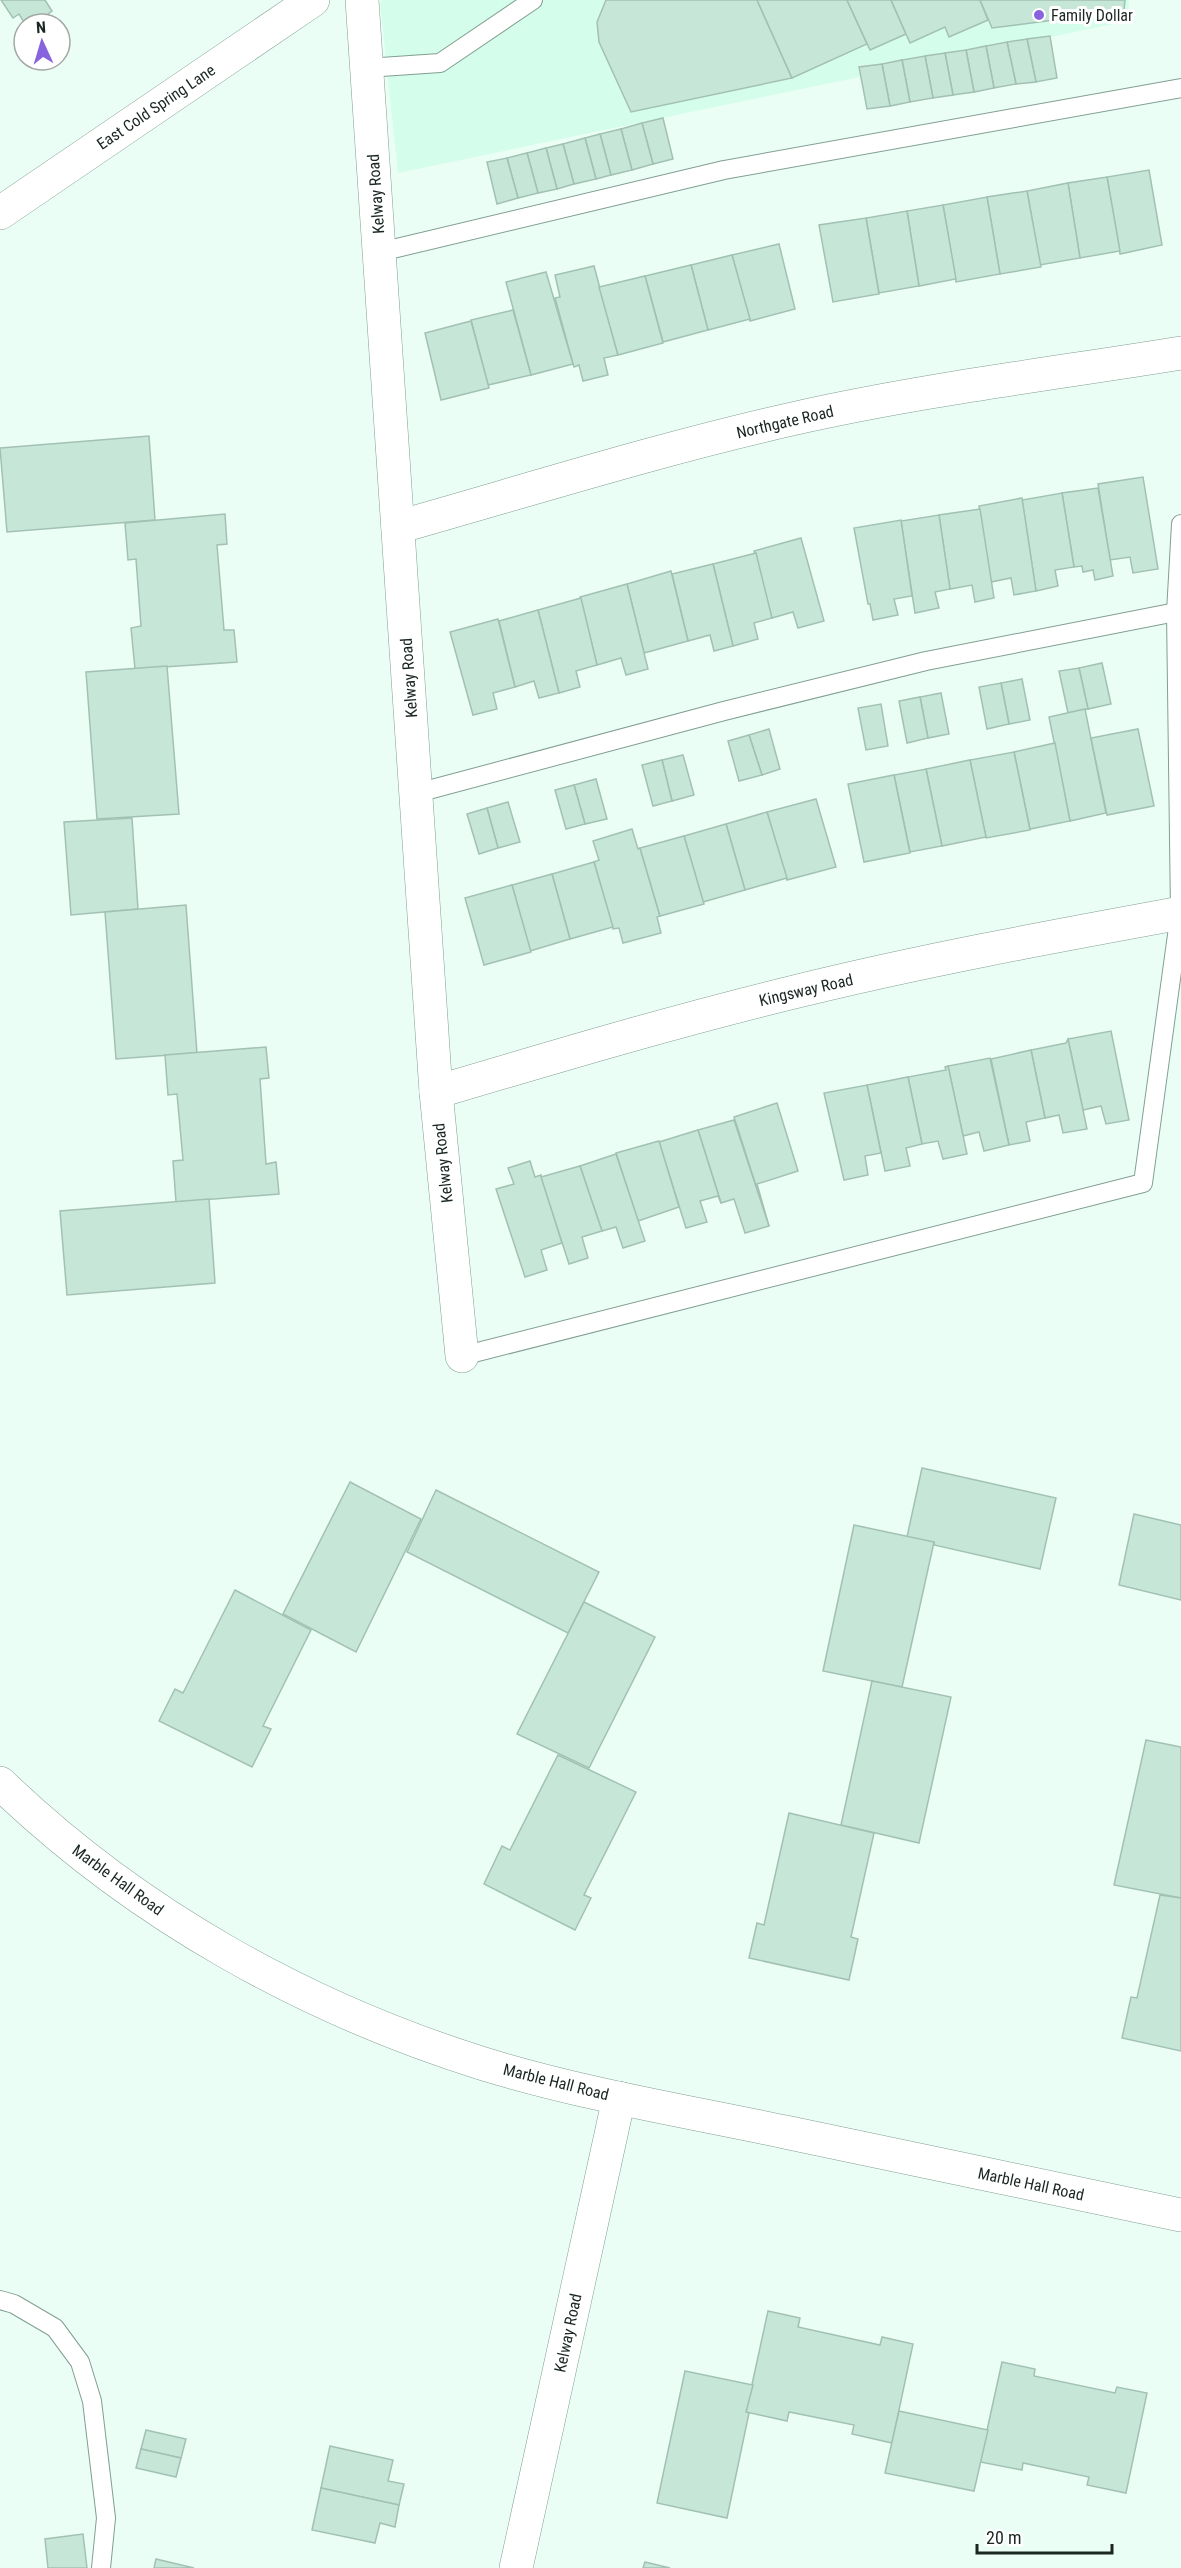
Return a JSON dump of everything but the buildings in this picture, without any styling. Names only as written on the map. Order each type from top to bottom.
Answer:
[{"type":"street","name":"East Cold Spring Lane","points":[[0,213],[313,0]]},
{"type":"street","name":"Kelway Road","points":[[362,0],[436,1092],[462,1356]]},
{"type":"street","name":"Northgate Road","points":[[398,527],[679,447],[792,419],[923,394],[1181,353]]},
{"type":"street","name":"Kingsway Road","points":[[436,1092],[650,1028],[792,992],[995,948],[1181,913]]},
{"type":"street","name":"Marble Hall Road","points":[[0,1783],[98,1869],[162,1913],[225,1952],[296,1988],[389,2030],[484,2064],[619,2098],[1181,2215]]},
{"type":"street","name":"Kelway Road","points":[[516,2568],[619,2098]]},
{"type":"lane","points":[[366,68],[440,63],[533,0]]},
{"type":"lane","points":[[380,252],[724,170],[1181,88]]},
{"type":"lane","points":[[462,1356],[1143,1183],[1181,913],[1176,612],[1181,524]]},
{"type":"lane","points":[[417,793],[724,711],[926,661],[1176,612]]},
{"type":"lane","points":[[0,2300],[14,2304],[55,2328],[80,2362],[92,2401],[106,2518],[101,2568]]},
{"type":"shaded area","points":[[383,0],[1129,0],[1128,21],[398,173],[380,2]]},
{"type":"place","name":"Family Dollar","points":[[1039,15]]}]
